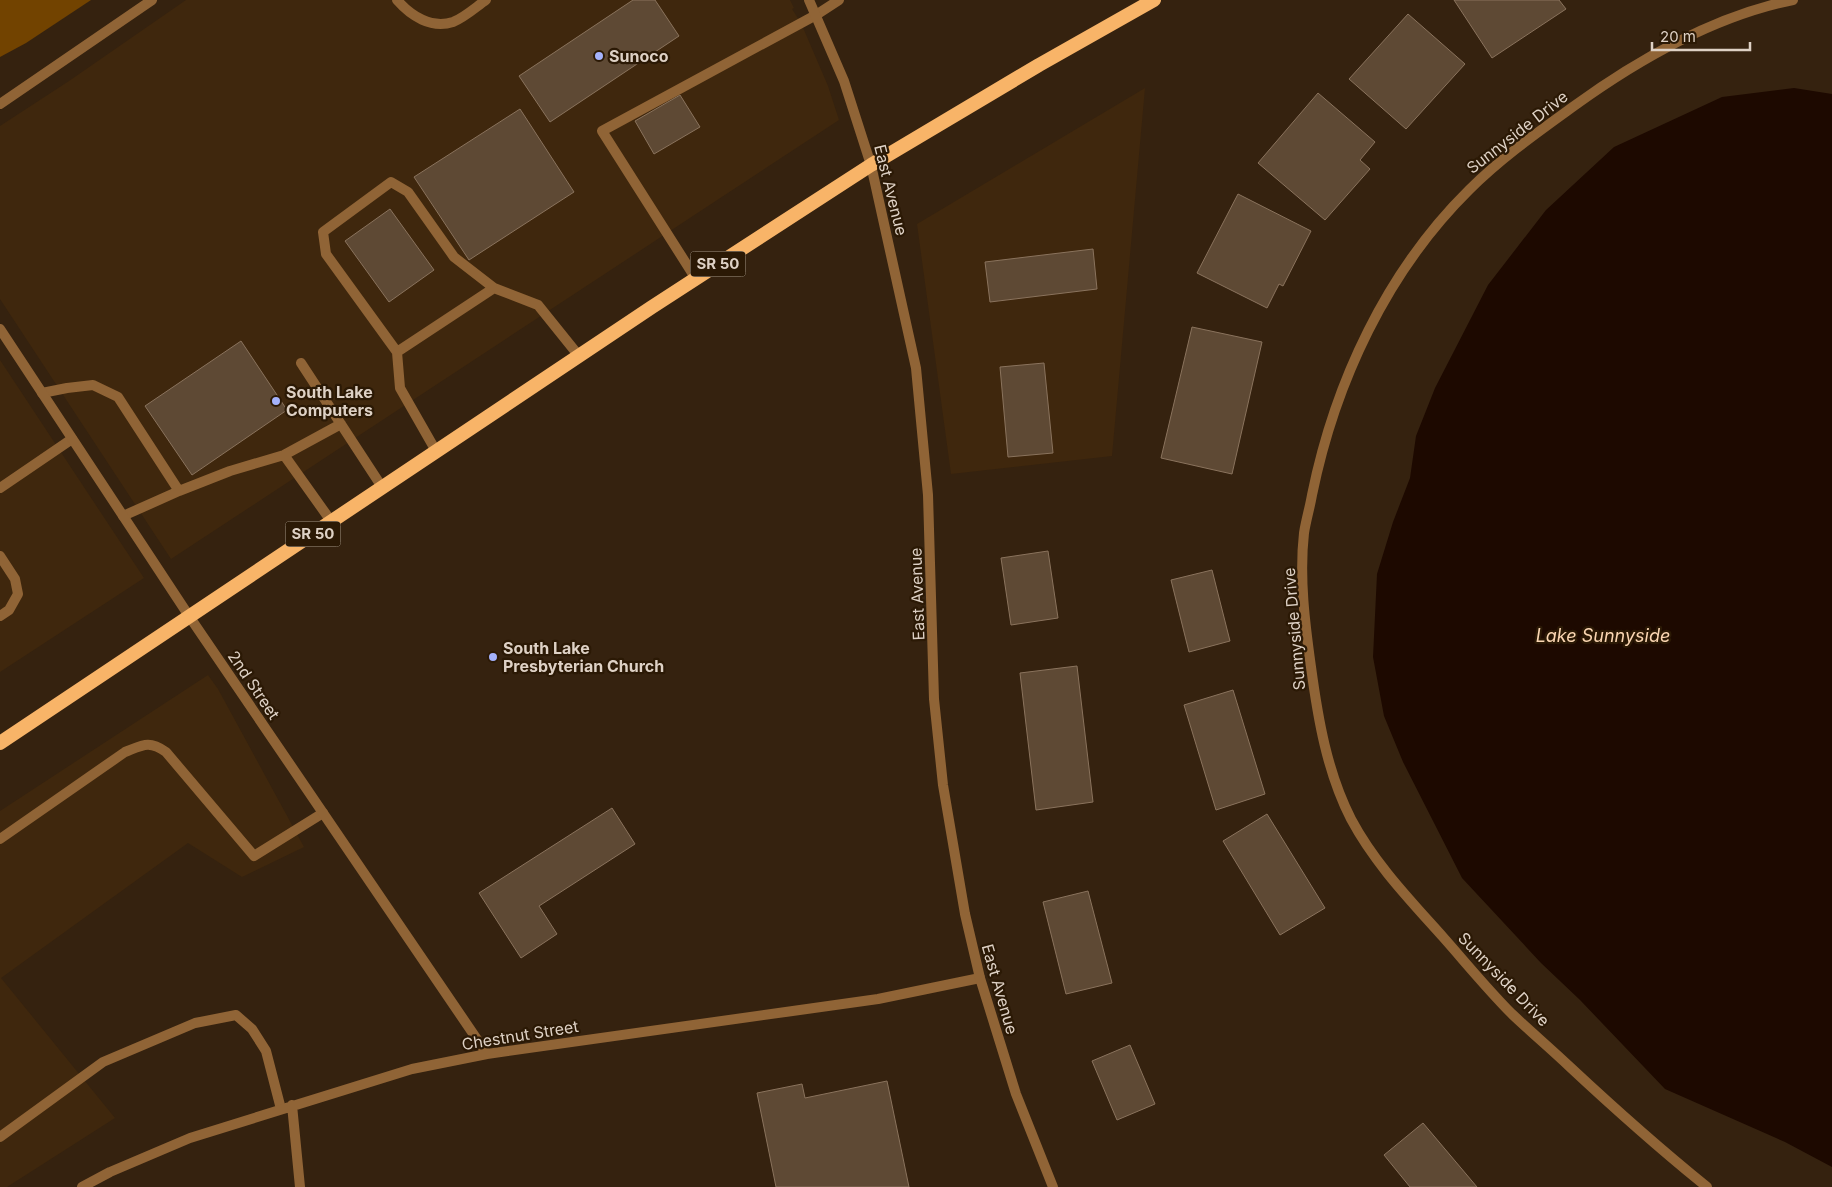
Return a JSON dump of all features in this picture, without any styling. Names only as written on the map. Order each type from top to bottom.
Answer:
[{"type":"highway","name":"SR 50","points":[[0,743],[579,356],[871,165],[1039,65],[1154,0]]},
{"type":"street","points":[[0,104],[152,0]]},
{"type":"street","points":[[397,0],[406,10],[421,20],[437,24],[454,22],[486,0]]},
{"type":"street","name":"East Avenue","points":[[808,0],[844,82],[871,165],[916,368],[928,495],[934,698],[943,785],[965,914],[980,978],[1016,1094],[1053,1187]]},
{"type":"street","points":[[696,279],[602,131],[816,15],[839,0]]},
{"type":"street","name":"Sunnyside Drive","points":[[1707,1187],[1636,1128],[1511,1012],[1384,871],[1351,819],[1334,778],[1318,719],[1308,644],[1302,574],[1304,534],[1320,459],[1338,401],[1369,331],[1398,277],[1428,234],[1470,189],[1520,144],[1599,87],[1672,44],[1726,20],[1793,0]]},
{"type":"street","points":[[436,451],[400,388],[397,352],[326,254],[323,232],[391,182],[408,192],[454,257],[494,288],[538,305],[579,356]]},
{"type":"street","points":[[397,352],[494,288]]},
{"type":"street","name":"2nd Street","points":[[0,329],[189,616],[487,1054]]},
{"type":"street","points":[[301,363],[382,487]]},
{"type":"street","points":[[42,393],[93,385],[118,397],[179,491]]},
{"type":"street","points":[[123,516],[230,471],[284,455],[341,424]]},
{"type":"street","points":[[0,488],[72,439]]},
{"type":"street","points":[[284,455],[332,521]]},
{"type":"street","points":[[0,556],[16,579],[18,594],[9,610],[0,616]]},
{"type":"street","points":[[0,839],[125,752],[142,746],[156,744],[166,752],[254,856],[323,813]]},
{"type":"street","name":"Chestnut Street","points":[[82,1187],[110,1172],[190,1138],[412,1069],[487,1054],[878,999],[980,978]]},
{"type":"street","points":[[0,1137],[103,1062],[195,1024],[236,1015],[252,1029],[266,1051],[281,1109]]},
{"type":"street","points":[[292,1105],[300,1187]]},
{"type":"shaded area","points":[[0,0],[91,0],[26,43],[0,57]]},
{"type":"shaded area","points":[[186,0],[790,0],[794,8],[792,9],[801,23],[828,86],[839,120],[171,559],[0,299],[0,126]]},
{"type":"shaded area","points":[[1145,88],[1112,456],[951,474],[917,224]]},
{"type":"shaded area","points":[[0,360],[144,578],[0,672]]},
{"type":"shaded area","points":[[208,675],[218,689],[304,847],[242,877],[188,843],[1,978],[115,1118],[7,1187],[0,1187],[0,811]]},
{"type":"water","name":"Lake Sunnyside","points":[[1794,88],[1832,94],[1832,1167],[1785,1142],[1665,1089],[1580,1000],[1541,963],[1462,878],[1403,762],[1384,716],[1373,657],[1377,574],[1393,522],[1410,478],[1416,436],[1435,388],[1488,285],[1546,210],[1614,147],[1722,97]]},
{"type":"building","name":"Sunoco","points":[[633,0],[655,0],[679,36],[550,122],[519,76]]},
{"type":"building","points":[[1454,0],[1559,0],[1566,9],[1492,58]]},
{"type":"building","points":[[1408,14],[1465,64],[1406,129],[1349,79]]},
{"type":"building","points":[[1318,93],[1375,142],[1360,160],[1370,169],[1325,220],[1258,163]]},
{"type":"building","points":[[680,95],[700,127],[654,154],[635,121]]},
{"type":"building","points":[[520,109],[574,192],[469,260],[414,177]]},
{"type":"building","points":[[1238,194],[1311,231],[1283,286],[1279,284],[1267,308],[1197,273]]},
{"type":"building","points":[[390,209],[434,270],[389,302],[345,241]]},
{"type":"building","points":[[1093,249],[1097,289],[990,302],[985,262]]},
{"type":"building","points":[[1192,327],[1262,342],[1232,474],[1161,458]]},
{"type":"building","points":[[241,341],[287,410],[192,475],[145,406]]},
{"type":"building","points":[[1044,363],[1053,453],[1008,457],[1000,367]]},
{"type":"building","points":[[1048,551],[1058,618],[1011,625],[1001,558]]},
{"type":"building","points":[[1212,570],[1230,641],[1189,652],[1171,580]]},
{"type":"building","points":[[1077,666],[1093,802],[1036,810],[1020,673]]},
{"type":"building","points":[[1233,690],[1265,794],[1216,810],[1184,705]]},
{"type":"building","points":[[612,808],[635,844],[539,906],[557,934],[521,958],[479,893]]},
{"type":"building","points":[[1267,814],[1325,908],[1280,935],[1223,841]]},
{"type":"building","points":[[1088,891],[1112,983],[1066,994],[1043,902]]},
{"type":"building","points":[[1130,1045],[1155,1104],[1117,1120],[1092,1061]]},
{"type":"building","points":[[887,1081],[909,1187],[776,1187],[757,1093],[802,1084],[805,1098]]},
{"type":"building","points":[[1423,1123],[1477,1187],[1410,1187],[1384,1155]]},
{"type":"place","name":"Sunoco","points":[[599,56]]},
{"type":"place","name":"South Lake Computers","points":[[276,401]]},
{"type":"place","name":"South Lake Presbyterian Church","points":[[493,657]]}]
